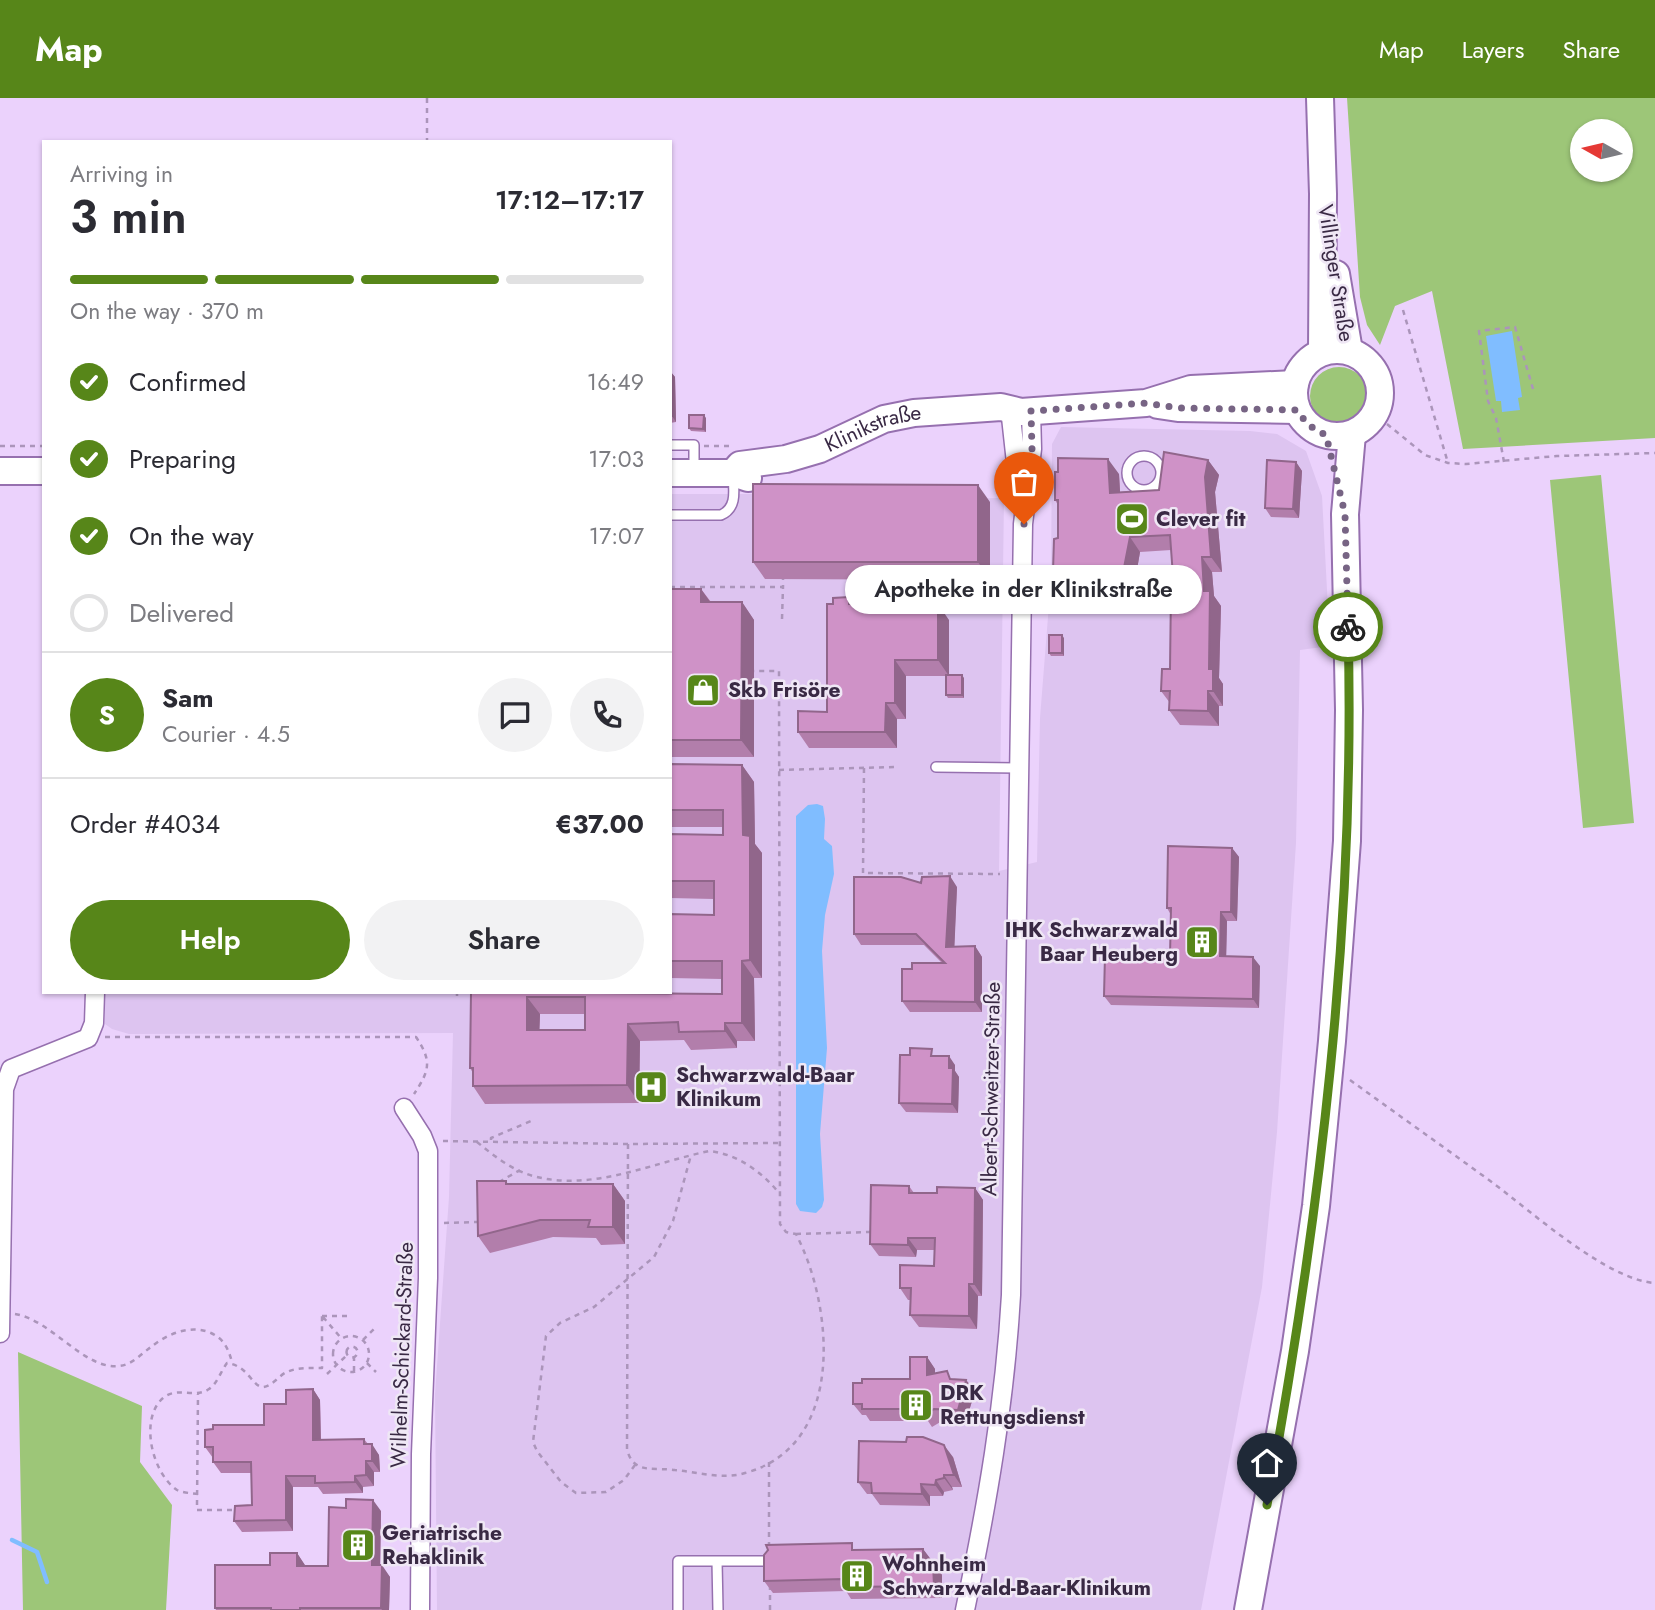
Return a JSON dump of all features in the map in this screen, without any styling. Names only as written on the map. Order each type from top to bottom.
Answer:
[{"type":"main road","name":"Villinger Straße","points":[[1320,98],[1323,194],[1322,352]]},
{"type":"main road","name":"Villinger Straße","points":[[1323,194],[1349,351]]},
{"type":"main road","points":[[1349,351],[1362,357],[1378,378],[1378,405],[1373,417],[1364,427],[1352,434],[1326,435],[1314,430],[1304,421],[1296,397],[1300,371],[1309,360],[1322,352],[1349,351]]},
{"type":"main road","name":"Klinikstraße","points":[[682,473],[733,473],[740,465],[786,459],[820,449],[884,419],[914,412],[1000,407],[1021,413],[1146,403],[1178,408],[1296,397]]},
{"type":"main road","points":[[1248,1610],[1295,1351],[1315,1206],[1332,1041],[1347,828],[1349,710],[1345,514],[1352,434]]},
{"type":"main road","points":[[1326,435],[1345,514]]},
{"type":"main road","points":[[0,471],[42,471]]},
{"type":"street","name":"Albert-Schweitzer-Straße","points":[[965,1610],[993,1464],[1007,1357],[1011,1294],[1024,524],[1015,468],[1021,413]]},
{"type":"street","points":[[0,1334],[4,1089],[11,1069],[88,1038],[94,1023],[95,994]]},
{"type":"street","name":"Wilhelm-Schickard-Straße","points":[[404,1108],[428,1151],[428,1278],[421,1454],[420,1610]]},
{"type":"lane","points":[[672,446],[694,445],[682,473]]},
{"type":"lane","points":[[672,515],[722,515],[729,512],[733,504],[733,473]]},
{"type":"lane","points":[[936,768],[1020,768]]},
{"type":"lane","points":[[678,1610],[678,1561],[769,1561]]},
{"type":"lane","points":[[717,1561],[718,1610]]},
{"type":"path","points":[[427,98],[427,140]]},
{"type":"path","points":[[1403,310],[1448,463]]},
{"type":"path","points":[[1504,462],[1496,418],[1488,401],[1479,331],[1515,327],[1533,389]]},
{"type":"path","points":[[1387,424],[1425,455],[1448,463],[1655,453]]},
{"type":"path","points":[[694,445],[744,446]]},
{"type":"path","points":[[0,446],[42,446]]},
{"type":"path","points":[[782,619],[783,566]]},
{"type":"path","points":[[672,587],[783,587]]},
{"type":"path","points":[[754,671],[779,671],[780,1224],[786,1232],[796,1234],[870,1232]]},
{"type":"path","points":[[779,769],[898,767]]},
{"type":"path","points":[[864,768],[863,873],[1002,874]]},
{"type":"path","points":[[88,1038],[416,1037],[427,1053],[427,1069],[424,1079],[404,1108]]},
{"type":"path","points":[[1347,1078],[1578,1247],[1623,1273],[1644,1282],[1655,1283]]},
{"type":"path","points":[[491,1142],[491,1138],[531,1121]]},
{"type":"path","points":[[443,1141],[779,1143]]},
{"type":"path","points":[[476,1142],[497,1158],[520,1170],[532,1175],[562,1179],[627,1174],[709,1151],[723,1153],[744,1162],[770,1182],[779,1193]]},
{"type":"path","points":[[628,1144],[627,1449],[630,1459],[639,1467],[721,1476],[743,1474],[790,1448],[805,1429],[815,1406],[824,1353],[818,1289],[806,1253],[796,1234]]},
{"type":"path","points":[[636,1465],[624,1480],[606,1492],[576,1493],[561,1482],[537,1451],[533,1443],[546,1336],[560,1323],[594,1307],[628,1282],[654,1257],[673,1221],[691,1155]]},
{"type":"path","points":[[497,1183],[520,1170]]},
{"type":"path","points":[[444,1223],[485,1222]]},
{"type":"path","points":[[1,1314],[18,1314],[35,1321],[80,1352],[110,1367],[124,1366],[152,1345],[188,1329],[205,1331],[219,1337],[228,1349],[233,1363]]},
{"type":"path","points":[[198,1493],[177,1490],[157,1468],[150,1428],[154,1410],[164,1397],[175,1392],[198,1394],[208,1391],[228,1363],[238,1364],[256,1385],[262,1387],[270,1385],[286,1372],[322,1368],[322,1316]]},
{"type":"path","points":[[322,1316],[351,1316]]},
{"type":"path","points":[[322,1316],[341,1338]]},
{"type":"path","points":[[363,1340],[377,1326]]},
{"type":"path","points":[[352,1335],[352,1346]]},
{"type":"path","points":[[352,1335],[363,1340],[369,1353],[366,1363],[354,1372],[347,1372],[336,1365],[332,1356],[334,1346],[341,1338],[352,1335]]},
{"type":"path","points":[[352,1346],[358,1349],[358,1352]]},
{"type":"path","points":[[327,1374],[352,1346]]},
{"type":"path","points":[[358,1352],[369,1353]]},
{"type":"path","points":[[354,1372],[354,1357],[358,1352]]},
{"type":"path","points":[[347,1354],[354,1357]]},
{"type":"path","points":[[366,1363],[376,1373]]},
{"type":"path","points":[[197,1504],[198,1394]]},
{"type":"path","points":[[769,1462],[770,1610]]},
{"type":"path","points":[[197,1510],[236,1510]]},
{"type":"shaded area","points":[[1061,427],[1250,431],[1277,434],[1306,451],[1322,496],[1330,646],[1300,650],[1296,843],[1277,1132],[1262,1287],[1201,1610],[437,1610],[435,1394],[449,1197],[453,1033],[129,1034],[105,1024],[105,994],[672,994],[672,494],[765,494],[766,501],[1004,498],[999,871],[1037,862],[1040,718],[1051,579],[1052,444]]},
{"type":"green space","points":[[1347,98],[1655,98],[1655,438],[1463,449],[1432,291],[1395,306],[1380,345],[1367,325],[1360,297]]},
{"type":"green space","points":[[1339,367],[1350,369],[1363,380],[1368,396],[1366,407],[1355,420],[1339,425],[1328,423],[1315,412],[1310,396],[1312,385],[1323,372]]},
{"type":"green space","points":[[1601,475],[1634,823],[1583,828],[1550,480]]},
{"type":"green space","points":[[18,1352],[142,1406],[140,1462],[172,1505],[166,1610],[23,1610]]},
{"type":"water","points":[[1512,331],[1522,397],[1518,398],[1520,410],[1502,412],[1501,401],[1496,401],[1486,336]]},
{"type":"water","points":[[808,805],[823,806],[824,839],[832,846],[834,874],[825,915],[822,951],[827,1048],[820,1134],[824,1200],[816,1213],[800,1211],[796,1204],[796,816]]},
{"type":"building","points":[[689,415],[704,415],[703,429],[689,428]]},
{"type":"building","points":[[1164,452],[1208,460],[1205,477],[1211,557],[1202,557],[1204,591],[1210,591],[1209,669],[1213,669],[1213,691],[1208,691],[1208,711],[1169,710],[1170,691],[1161,691],[1162,669],[1170,669],[1171,590],[1174,590],[1170,535],[1130,537],[1122,578],[1053,571],[1054,539],[1058,538],[1055,472],[1058,472],[1058,458],[1108,459],[1110,493],[1159,490]]},
{"type":"building","points":[[1267,460],[1296,462],[1293,509],[1265,508]]},
{"type":"building","points":[[753,484],[978,485],[978,562],[753,562]]},
{"type":"building","points":[[672,589],[701,589],[701,602],[742,602],[741,740],[672,740]]},
{"type":"building","points":[[849,597],[849,604],[938,604],[938,660],[895,660],[895,703],[886,703],[885,732],[798,732],[798,711],[827,712],[827,604],[833,604],[833,598]]},
{"type":"building","points":[[1049,635],[1062,635],[1062,653],[1049,653]]},
{"type":"building","points":[[946,675],[962,675],[962,695],[946,695]]},
{"type":"building","points":[[672,764],[742,765],[743,835],[750,836],[750,960],[742,961],[742,1023],[725,1023],[725,1031],[679,1032],[678,1022],[628,1024],[627,1085],[473,1086],[473,1068],[470,1068],[471,994],[722,994],[722,961],[672,961],[672,914],[714,915],[714,881],[672,881],[672,834],[723,835],[723,810],[672,810]],"holes":[[[527,997],[585,997],[585,1030],[527,1030]]]},
{"type":"building","name":"IHK Schwarzwald Baar Heuberg","points":[[1168,846],[1232,848],[1231,912],[1221,912],[1220,956],[1253,957],[1253,999],[1104,996],[1105,955],[1170,956],[1171,908],[1167,908]]},
{"type":"building","points":[[950,876],[946,947],[975,946],[975,1002],[902,1001],[902,969],[912,969],[912,963],[945,963],[916,934],[854,934],[854,877],[901,877],[921,883],[922,877]]},
{"type":"building","points":[[910,1048],[932,1049],[931,1056],[949,1056],[949,1068],[953,1068],[952,1104],[899,1103],[900,1055],[910,1055]]},
{"type":"building","points":[[477,1181],[506,1181],[506,1184],[613,1184],[613,1227],[588,1227],[590,1220],[540,1220],[478,1236]]},
{"type":"building","points":[[871,1185],[909,1186],[909,1193],[937,1193],[937,1187],[975,1188],[974,1284],[969,1284],[969,1316],[910,1315],[911,1288],[900,1288],[900,1265],[934,1266],[935,1238],[908,1238],[908,1245],[870,1244]]},
{"type":"building","points":[[910,1357],[927,1357],[927,1375],[947,1371],[950,1379],[966,1380],[958,1410],[934,1409],[923,1415],[920,1409],[862,1409],[862,1404],[853,1404],[853,1383],[862,1383],[862,1379],[910,1379]]},
{"type":"building","name":"Geriatrische Rehaklinik","points":[[313,1389],[313,1440],[364,1439],[364,1444],[372,1444],[372,1461],[366,1461],[366,1475],[355,1476],[355,1482],[315,1483],[315,1476],[286,1476],[286,1520],[234,1521],[235,1506],[252,1505],[251,1462],[213,1462],[213,1447],[205,1447],[205,1430],[213,1429],[213,1425],[264,1425],[264,1404],[286,1404],[286,1390]]},
{"type":"building","points":[[907,1437],[923,1437],[944,1445],[954,1475],[944,1475],[944,1478],[936,1480],[935,1485],[921,1484],[922,1494],[872,1493],[871,1483],[858,1482],[859,1441],[906,1442]]},
{"type":"building","name":"Geriatrische Rehaklinik","points":[[346,1499],[373,1500],[372,1565],[382,1565],[381,1608],[215,1608],[215,1565],[270,1565],[270,1553],[297,1553],[297,1566],[328,1566],[329,1507],[346,1508]]},
{"type":"building","name":"Wohnheim Schwarzwald-Baar-Klinikum","points":[[852,1543],[852,1550],[923,1549],[923,1563],[933,1563],[934,1586],[843,1587],[843,1579],[764,1581],[764,1555],[768,1550],[766,1545]]},
{"type":"waterway","points":[[12,1540],[37,1552],[47,1582]]},
{"type":"way so far","points":[[1024,524],[1032,449],[1031,411],[1146,403],[1178,408],[1297,410],[1314,430],[1326,435],[1345,514],[1348,627]]},
{"type":"place","name":"Clever fit","points":[[1132,519]]},
{"type":"place","name":"Apotheke in der Klinikstraße","points":[[1024,524]]},
{"type":"place","name":"Skb Frisöre","points":[[703,690]]},
{"type":"place","name":"IHK Schwarzwald Baar Heuberg","points":[[1202,942]]},
{"type":"place","name":"Schwarzwald-Baar Klinikum","points":[[651,1087]]},
{"type":"place","name":"DRK Rettungsdienst","points":[[916,1405]]},
{"type":"place","name":"Geriatrische Rehaklinik","points":[[358,1545]]},
{"type":"place","name":"Wohnheim Schwarzwald-Baar-Klinikum","points":[[857,1576]]},
{"type":"route","points":[[1267,1505],[1295,1351],[1325,1124],[1347,841],[1348,627]]}]
